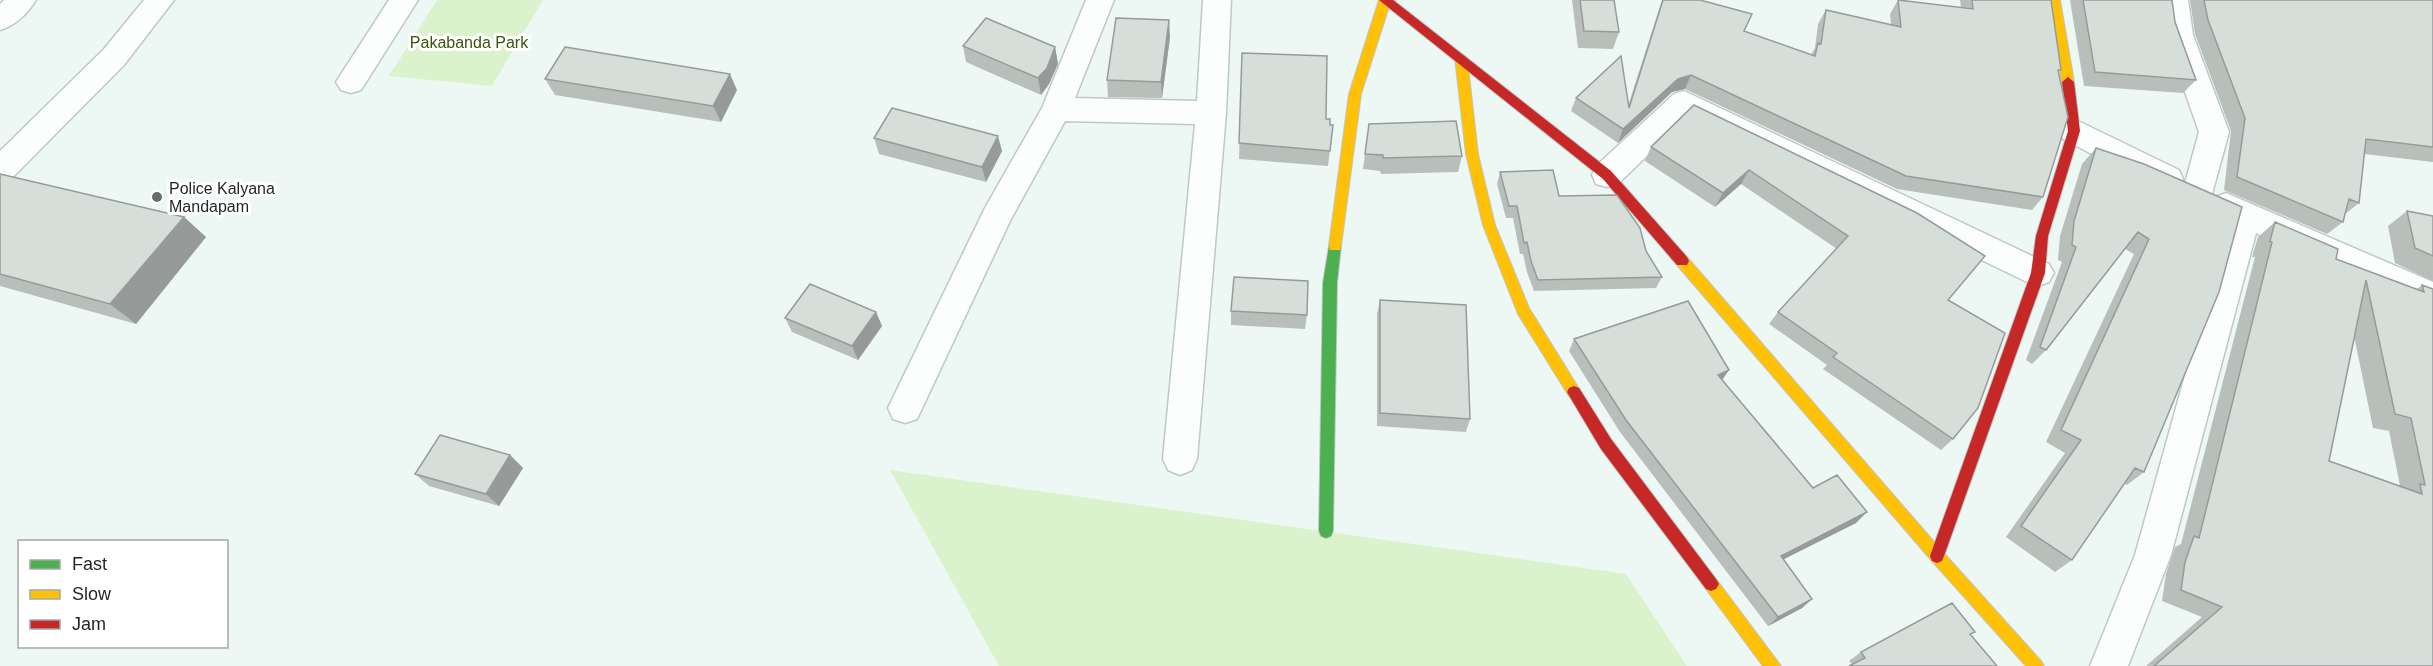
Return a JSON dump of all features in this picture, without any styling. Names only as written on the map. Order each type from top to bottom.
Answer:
[{"type":"street","points":[[0,20],[22,0]]},
{"type":"street","points":[[0,170],[114,57],[160,0]]},
{"type":"street","points":[[351,82],[404,0]]},
{"type":"street","points":[[905,408],[996,217],[1056,109],[1100,0]]},
{"type":"street","points":[[1180,459],[1211,113],[1217,0]]},
{"type":"street","points":[[1326,531],[1330,283],[1355,94],[1385,0],[1606,175],[1937,556],[2036,666]]},
{"type":"street","points":[[1937,556],[2038,273],[2042,236],[2074,131],[2054,0]]},
{"type":"street","points":[[2174,0],[2179,34],[2214,132],[2197,194]]},
{"type":"street","points":[[1461,58],[1472,154],[1489,225],[1523,310],[1606,444],[1773,666]]},
{"type":"street","points":[[1606,175],[1684,102],[2038,273]]},
{"type":"street","points":[[1056,109],[1211,113]]},
{"type":"street","points":[[2074,131],[2197,194],[2433,297]]},
{"type":"street","points":[[2109,666],[2153,555],[2245,215]]},
{"type":"green space","name":"Pakabanda Park","points":[[437,0],[543,0],[492,86],[389,76]]},
{"type":"green space","points":[[890,470],[1626,574],[1687,666],[999,666]]},
{"type":"building","points":[[1580,0],[1614,0],[1619,32],[1584,31]]},
{"type":"building","points":[[1663,0],[1700,0],[1752,14],[1744,31],[1815,56],[1818,43],[1821,44],[1826,10],[1901,27],[1898,0],[1973,9],[1972,0],[2051,0],[2061,70],[2058,70],[2068,117],[2043,197],[1906,176],[1691,75],[1678,79],[1623,129],[1576,98],[1621,56],[1629,108]]},
{"type":"building","points":[[2083,0],[2172,0],[2175,22],[2196,80],[2095,72]]},
{"type":"building","points":[[2204,0],[2433,0],[2433,147],[2366,139],[2359,203],[2349,199],[2343,222],[2237,177],[2245,118],[2208,20]]},
{"type":"building","points":[[986,18],[1055,47],[1047,68],[1038,78],[963,46]]},
{"type":"building","points":[[1116,18],[1169,20],[1161,82],[1107,80]]},
{"type":"building","points":[[565,47],[730,74],[713,106],[545,79]]},
{"type":"building","points":[[1242,53],[1327,56],[1326,119],[1330,119],[1330,125],[1333,125],[1330,151],[1239,143]]},
{"type":"building","points":[[1694,105],[1917,213],[1985,256],[1948,300],[2005,333],[1978,408],[1953,439],[1833,357],[1837,353],[1778,312],[1848,236],[1749,170],[1723,193],[1651,147]]},
{"type":"building","points":[[892,108],[998,136],[982,167],[874,138]]},
{"type":"building","points":[[1456,121],[1462,156],[1383,158],[1383,155],[1365,154],[1369,124]]},
{"type":"building","points":[[2096,148],[2144,164],[2242,207],[2219,292],[2144,472],[2135,468],[2072,560],[2021,526],[2081,440],[2061,430],[2149,239],[2138,232],[2046,350],[2040,347],[2076,247],[2072,245],[2074,221]]},
{"type":"building","points":[[1553,170],[1559,196],[1617,195],[1640,228],[1646,251],[1662,277],[1538,280],[1527,242],[1524,243],[1517,206],[1509,206],[1500,172]]},
{"type":"building","points":[[0,174],[184,217],[110,304],[0,274]]},
{"type":"building","points":[[2407,211],[2433,216],[2433,256],[2415,248]]},
{"type":"building","points":[[2275,222],[2338,249],[2336,259],[2424,292],[2422,285],[2433,289],[2433,666],[2154,666],[2222,607],[2181,590],[2185,562],[2194,536],[2199,538],[2272,242],[2270,241]],"holes":[[[2366,280],[2395,414],[2411,418],[2425,485],[2420,484],[2422,494],[2329,461]]]},
{"type":"building","points":[[1234,277],[1308,281],[1307,315],[1231,311]]},
{"type":"building","points":[[810,284],[876,312],[852,346],[785,318]]},
{"type":"building","points":[[1380,300],[1466,305],[1470,419],[1380,413]]},
{"type":"building","points":[[1688,301],[1729,370],[1718,375],[1813,488],[1837,475],[1867,512],[1781,556],[1812,599],[1778,617],[1626,420],[1574,339]]},
{"type":"building","points":[[440,435],[510,455],[486,494],[415,474]]},
{"type":"building","points":[[1952,603],[1975,632],[1970,634],[1997,666],[1849,666],[1865,658],[1861,652]]},
{"type":"traffic: fast","points":[[1326,531],[1330,283],[1335,246]]},
{"type":"traffic: slow","points":[[1335,246],[1355,94],[1385,0]]},
{"type":"traffic: slow","points":[[2054,0],[2068,82]]},
{"type":"traffic: slow","points":[[1461,58],[1472,154],[1489,225],[1523,310],[1574,392]]},
{"type":"traffic: slow","points":[[1682,261],[1937,556],[2036,666]]},
{"type":"traffic: slow","points":[[1711,584],[1773,666]]},
{"type":"traffic: jam","points":[[1385,0],[1607,175],[1682,261]]},
{"type":"traffic: jam","points":[[1937,556],[2038,273],[2042,236],[2074,131],[2068,82]]},
{"type":"traffic: jam","points":[[1574,392],[1606,444],[1711,584]]},
{"type":"place","name":"Police Kalyana Mandapam","points":[[157,197]]}]
